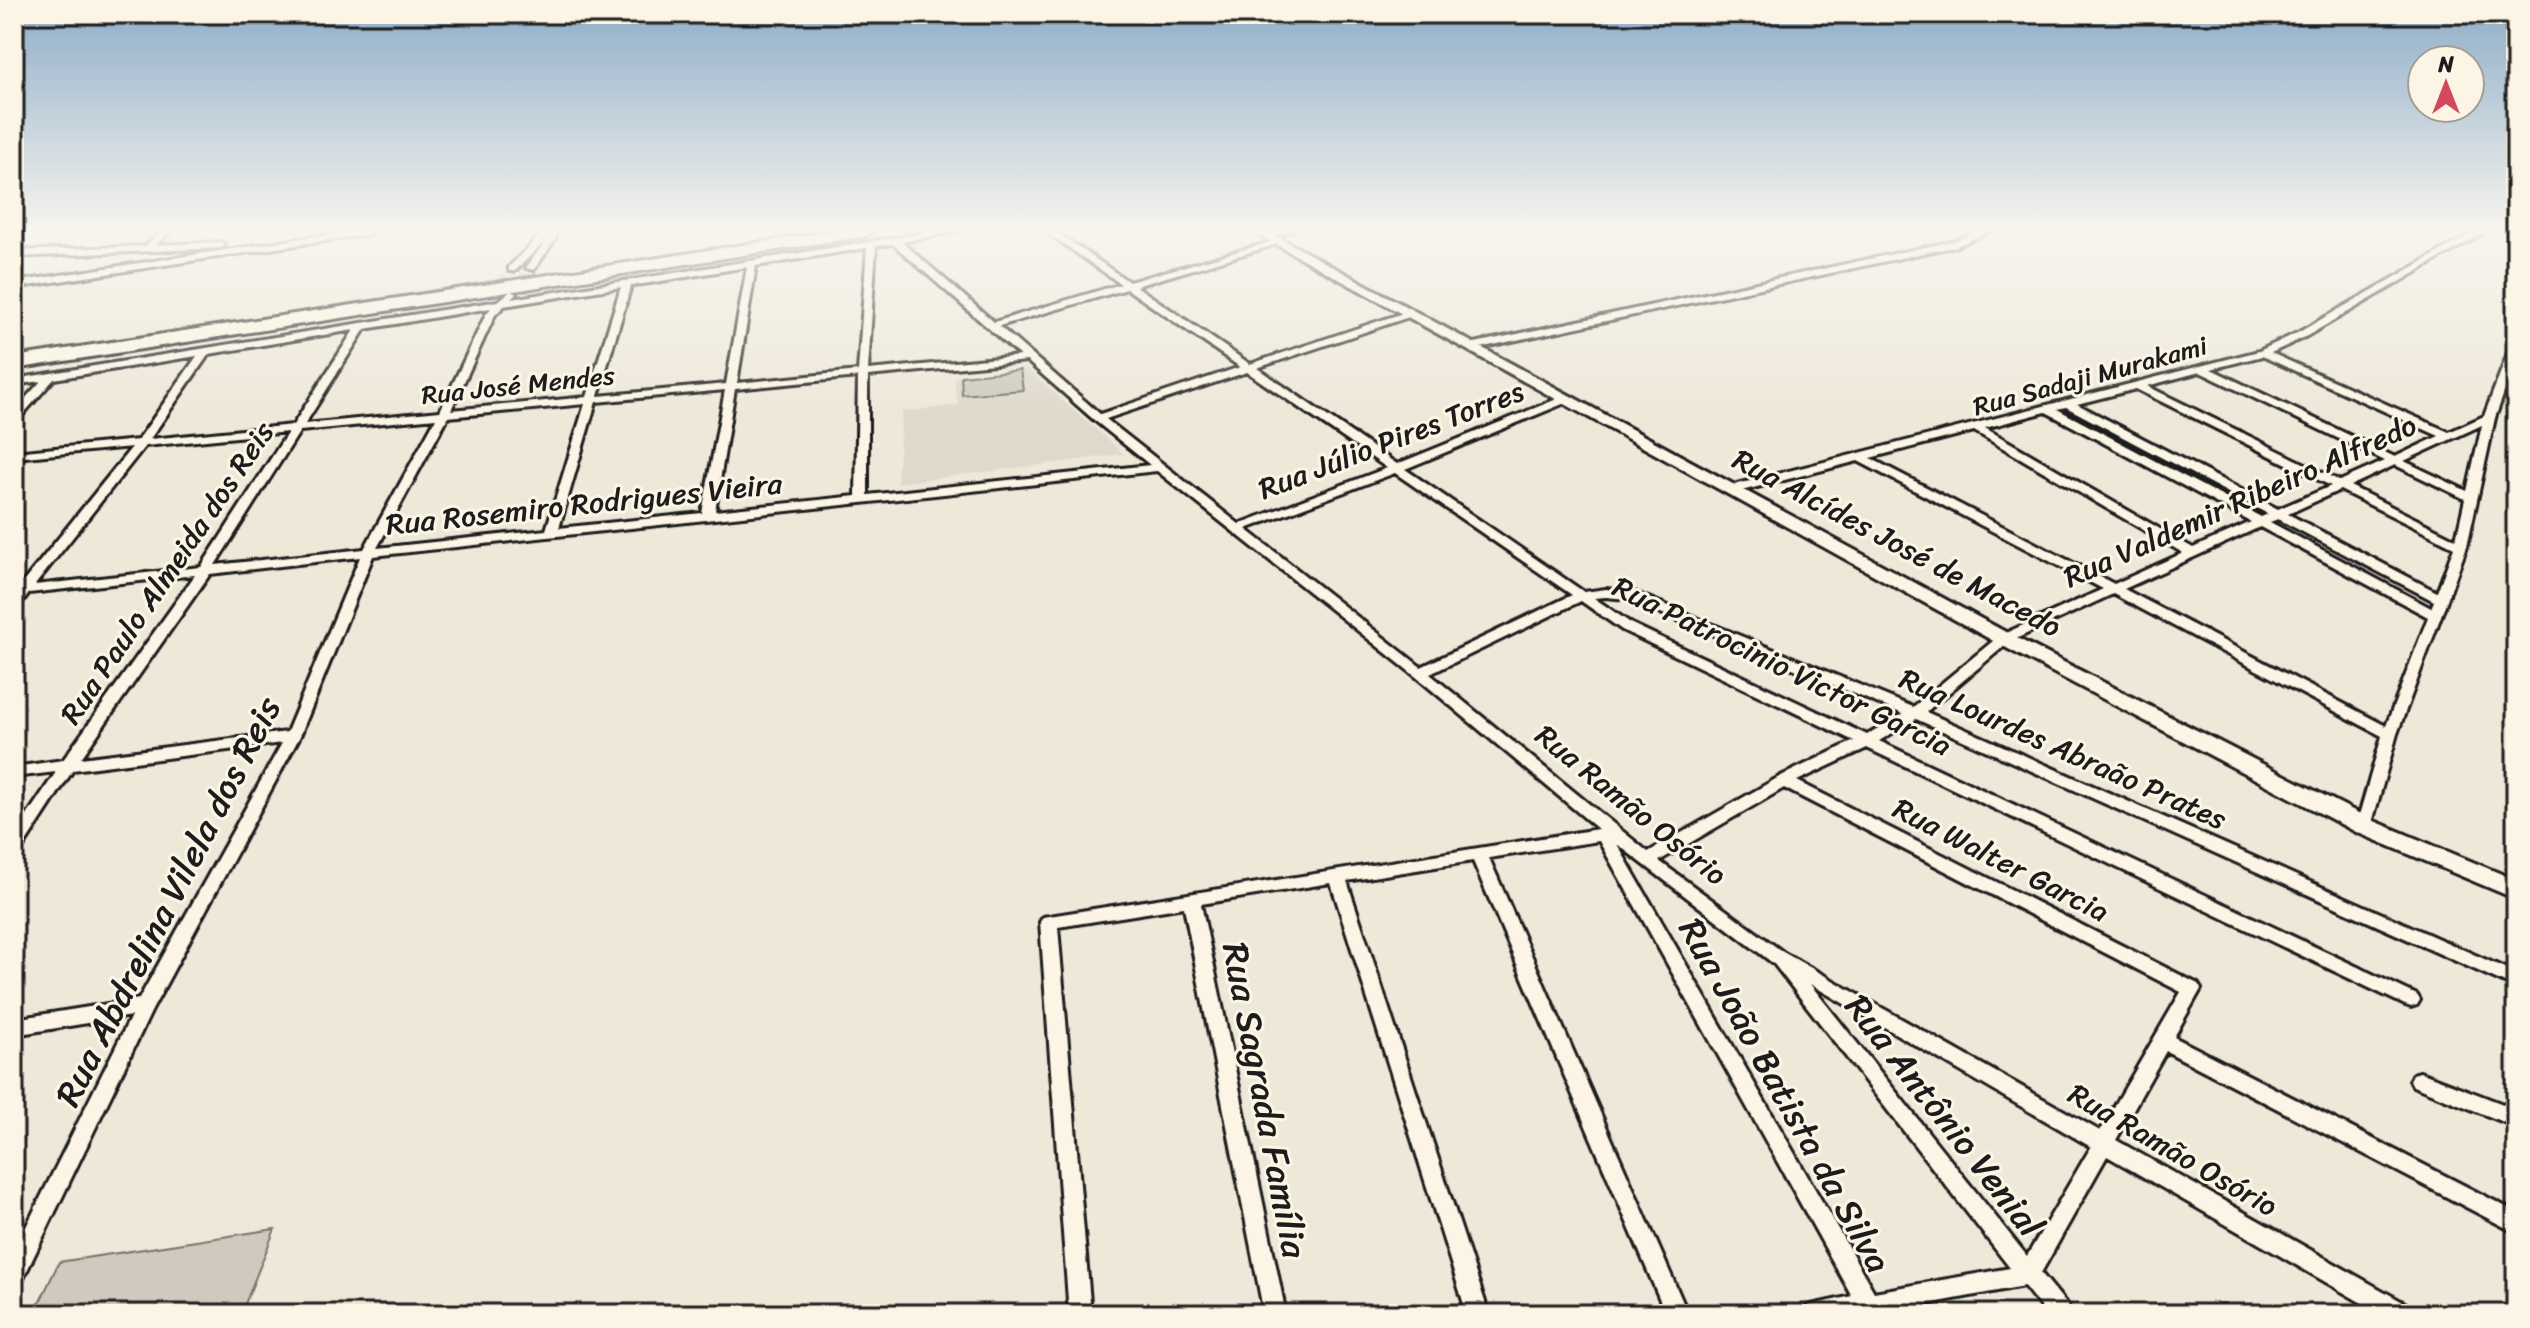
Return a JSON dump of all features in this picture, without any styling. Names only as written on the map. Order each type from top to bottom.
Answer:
[{"type":"highway","points":[[14,355],[420,293]]},
{"type":"highway","points":[[14,363],[493,293]]},
{"type":"street","points":[[14,382],[571,293]]},
{"type":"street","points":[[551,533],[624,293]]},
{"type":"street","points":[[708,516],[747,293]]},
{"type":"street","points":[[862,499],[867,293]]},
{"type":"street","name":"Rua Ramão Osório","points":[[953,293],[1098,418],[1420,673],[1609,833],[1777,957],[2402,1314]]},
{"type":"street","points":[[990,326],[1104,293]]},
{"type":"street","name":"Rua Patrocinio Victor Garcia","points":[[1138,293],[1627,627],[2411,1000]]},
{"type":"street","name":"Rua Alcídes José de Macedo","points":[[1373,293],[2004,639],[2364,826],[2516,890]]},
{"type":"street","points":[[1470,347],[1723,293]]},
{"type":"street","name":"Rua Sadaji Murakami","points":[[1730,490],[2263,353],[2375,293]]},
{"type":"street","points":[[502,304],[511,294]]},
{"type":"street","name":"Rua Abdrelina Vilela dos Reis","points":[[14,1274],[145,1006],[293,736],[368,553],[444,414],[489,305]]},
{"type":"street","points":[[1098,418],[1409,314]]},
{"type":"street","name":"Rua Paulo Almeida dos Reis","points":[[14,848],[68,765],[205,571],[362,326]]},
{"type":"street","points":[[2364,826],[2390,734],[2461,546],[2489,418],[2516,345]]},
{"type":"street","points":[[14,603],[20,591],[141,443],[205,352]]},
{"type":"street","points":[[2263,353],[2448,436]]},
{"type":"street","name":"Rua José Mendes","points":[[14,455],[1027,358]]},
{"type":"street","points":[[2202,369],[2472,498]]},
{"type":"street","points":[[14,418],[50,377]]},
{"type":"street","points":[[2137,385],[2461,546]]},
{"type":"street","name":"Rua Júlio Pires Torres","points":[[1236,529],[1398,468],[1566,399]]},
{"type":"street","points":[[2068,404],[2440,599]]},
{"type":"street","points":[[2049,409],[2433,614]]},
{"type":"street","name":"Rua Valdemir Ribeiro Alfredo","points":[[1647,860],[1784,781],[1868,741],[1915,713],[2004,639],[2489,418]]},
{"type":"street","points":[[1977,428],[2192,553]]},
{"type":"street","points":[[1862,458],[2390,734]]},
{"type":"street","name":"Rua Rosemiro Rodrigues Vieira","points":[[20,591],[1159,467]]},
{"type":"street","name":"Rua Lourdes Abraão Prates","points":[[1581,596],[1606,593],[1629,595],[1915,713],[2516,981]]},
{"type":"street","points":[[1420,673],[1581,596]]},
{"type":"street","points":[[14,772],[293,736]]},
{"type":"street","name":"Rua Walter Garcia","points":[[1784,781],[2192,989],[2163,1040]]},
{"type":"street","points":[[1080,1314],[1049,922],[1609,833]]},
{"type":"street","name":"Rua João Batista da Silva","points":[[1609,833],[1867,1302]]},
{"type":"street","points":[[1479,855],[1677,1314]]},
{"type":"street","points":[[1338,878],[1478,1314]]},
{"type":"street","name":"Rua Sagrada Família","points":[[1191,899],[1275,1314]]},
{"type":"street","name":"Rua Antônio Venial","points":[[1777,957],[2060,1314]]},
{"type":"street","points":[[14,1027],[145,1006]]},
{"type":"street","points":[[1815,1314],[1867,1302],[2028,1275],[2163,1040],[2516,1223]]},
{"type":"street","points":[[2420,1080],[2516,1118]]},
{"type":"shaded area","points":[[1027,369],[1124,454],[897,483],[902,412],[958,405],[954,377]]},
{"type":"shaded area","points":[[1020,370],[1023,390],[962,395],[961,376]]},
{"type":"shaded area","points":[[275,1229],[241,1314],[34,1314],[59,1262]]}]
